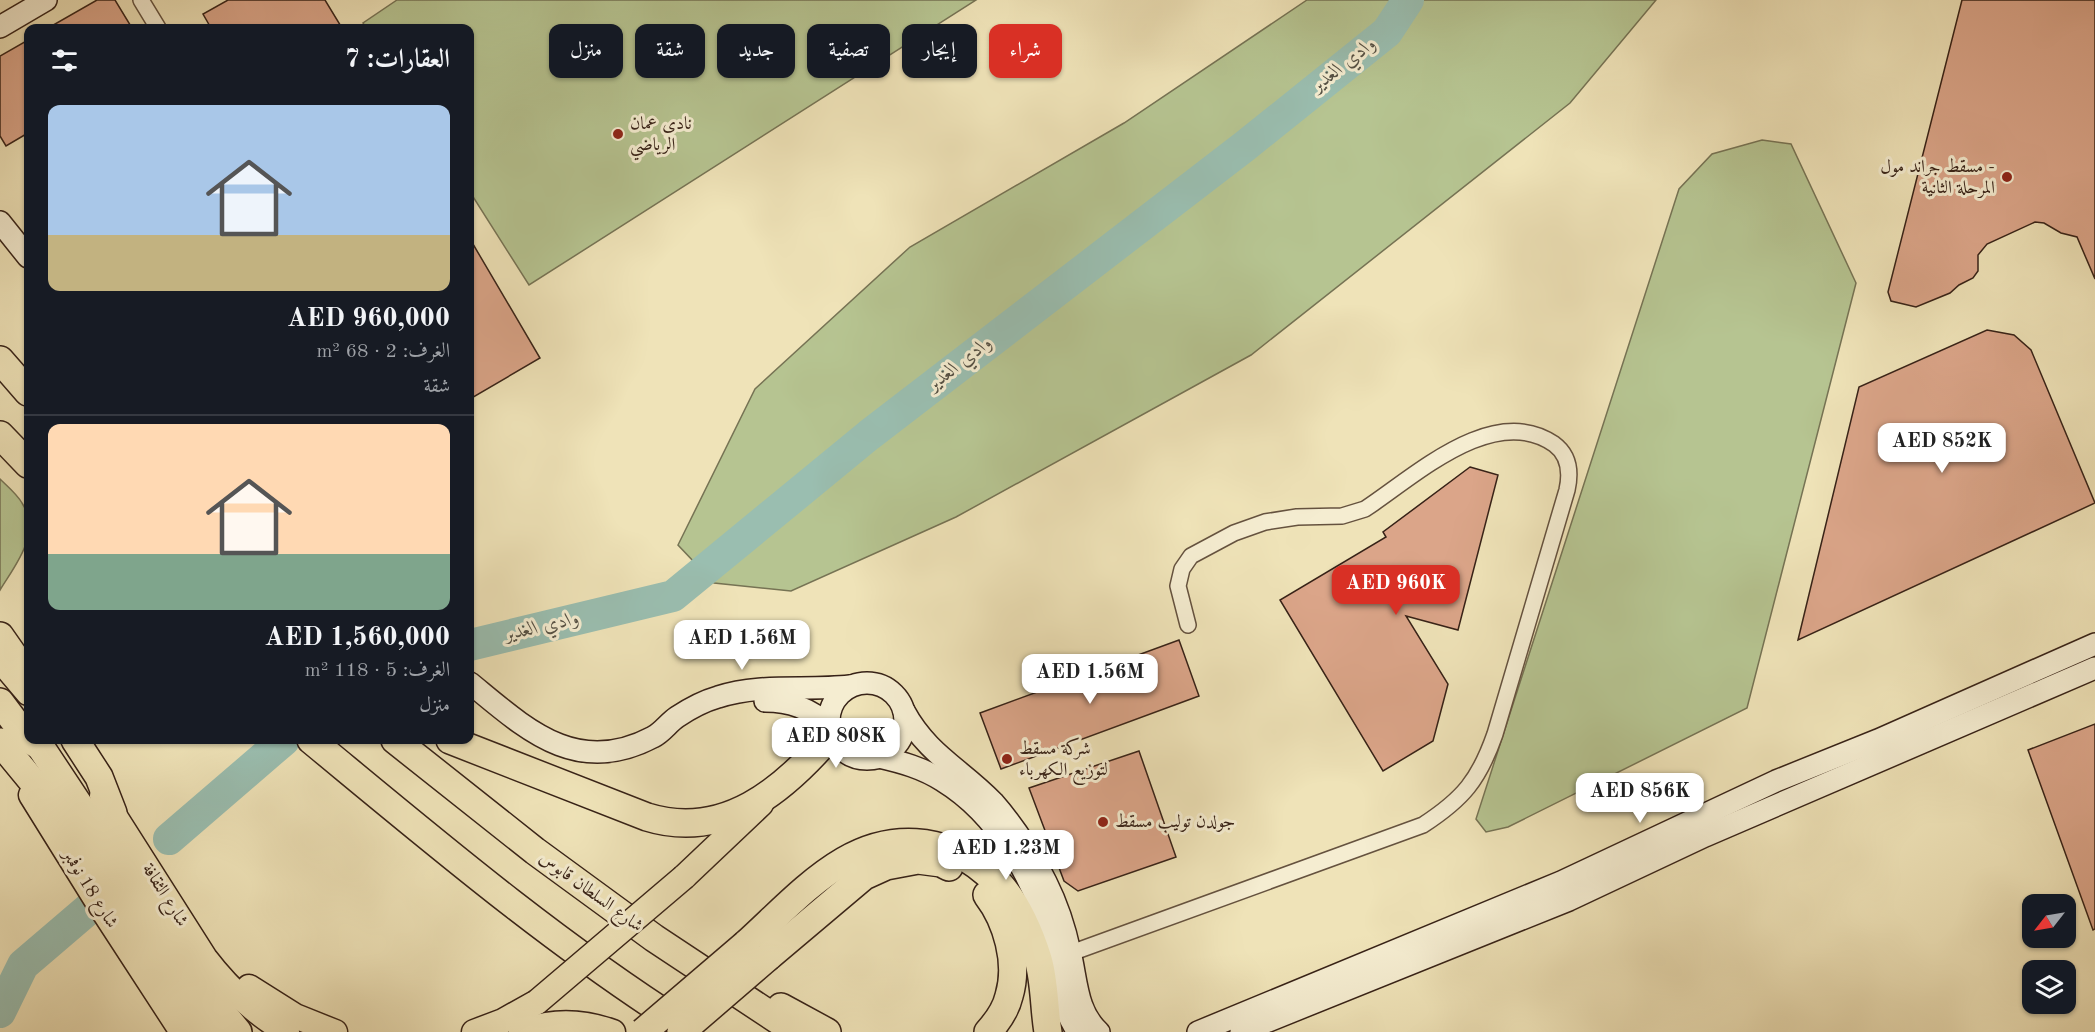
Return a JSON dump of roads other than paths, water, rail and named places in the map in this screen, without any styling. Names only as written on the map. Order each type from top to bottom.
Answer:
[{"type":"highway","points":[[0,360],[24,387]]},
{"type":"highway","points":[[0,435],[24,460]]},
{"type":"highway","points":[[0,636],[24,670]]},
{"type":"highway","points":[[0,688],[24,717]]},
{"type":"highway","points":[[0,702],[24,734]]},
{"type":"highway","points":[[460,744],[647,818],[672,824],[702,823],[739,811],[776,790],[808,762],[830,730]]},
{"type":"highway","points":[[0,743],[56,810],[187,1004],[209,1032]]},
{"type":"highway","points":[[45,744],[194,977],[238,1032]]},
{"type":"highway","points":[[78,744],[99,777],[113,813]]},
{"type":"highway","points":[[316,744],[547,930],[639,997],[694,1032]]},
{"type":"highway","name":"شارع السلطان قابوس","points":[[400,744],[535,851],[654,938],[796,1032]]},
{"type":"highway","points":[[681,1032],[757,950],[819,878],[844,861],[872,847],[912,842],[939,844],[968,857],[1001,885],[1022,919],[1039,962],[1048,1032]]},
{"type":"highway","points":[[643,1032],[864,876],[886,866],[918,860],[941,862],[965,876],[989,896],[1002,921],[1011,949],[1012,972],[1009,997],[997,1021],[988,1032]]},
{"type":"highway","points":[[654,938],[827,1032]]},
{"type":"main road","points":[[0,660],[24,688]]},
{"type":"main road","name":"شارع 18 نوفمبر","points":[[0,743],[100,906],[182,1032]]},
{"type":"main road","name":"شارع الثقافة","points":[[47,744],[113,813],[220,978],[257,1012],[287,1032]]},
{"type":"main road","points":[[474,1032],[503,1021],[537,1002],[684,877],[776,790]]},
{"type":"main road","points":[[169,901],[206,948],[240,980],[285,1011],[334,1032]]},
{"type":"main road","points":[[521,1032],[548,1024],[566,1023],[584,1024],[614,1032]]},
{"type":"street","points":[[0,27],[46,0]]},
{"type":"street","points":[[141,0],[156,24]]},
{"type":"street","points":[[0,222],[24,252]]},
{"type":"street","points":[[1071,953],[1423,825],[1448,809],[1469,788],[1485,762],[1496,734],[1551,545],[1570,478],[1565,457],[1558,447],[1530,433],[1514,430],[1497,432],[1447,454],[1365,509],[1342,516],[1298,517],[1265,522],[1234,533],[1191,556],[1182,569],[1178,586],[1188,625]]},
{"type":"street","points":[[1198,1032],[1561,882],[1756,790],[1878,740],[2095,644]]},
{"type":"street","points":[[1241,1032],[1569,900],[1705,836],[2095,668]]},
{"type":"street","points":[[474,686],[526,728],[554,744],[570,749],[602,752],[643,742],[698,705],[732,693],[771,687],[808,689],[850,686],[869,682],[887,688],[894,694],[925,742],[992,801],[1022,840],[1047,883],[1057,906],[1071,953],[1079,1000],[1089,1021],[1099,1032]]},
{"type":"street","points":[[850,686],[835,698],[828,716],[830,730],[836,744],[851,756],[869,759],[888,753],[901,739],[905,720],[904,711]]},
{"type":"street","points":[[667,728],[681,725],[726,707],[762,701],[798,705],[814,714],[830,730]]},
{"type":"street","points":[[879,757],[912,765],[942,780],[969,800],[1002,839],[1022,869],[1042,912],[1057,964],[1064,1005],[1078,1032]]},
{"type":"waterway","name":"وادي الغدير","points":[[474,644],[673,596],[869,435],[1245,146],[1387,32],[1408,0]]},
{"type":"waterway","name":"وادي الغدير","points":[[169,839],[279,744]]},
{"type":"waterway","name":"وادي الغدير","points":[[0,1012],[23,965],[92,906]]},
{"type":"place","name":"نادي عمان الرياضي","points":[[618,134]]},
{"type":"place","name":"مسقط جراند مول - المرحلة الثانية","points":[[2007,177]]},
{"type":"place","name":"شركة مسقط لتوزيع الكهرباء","points":[[1007,759]]},
{"type":"place","name":"جولدن توليب مسقط","points":[[1103,822]]}]
